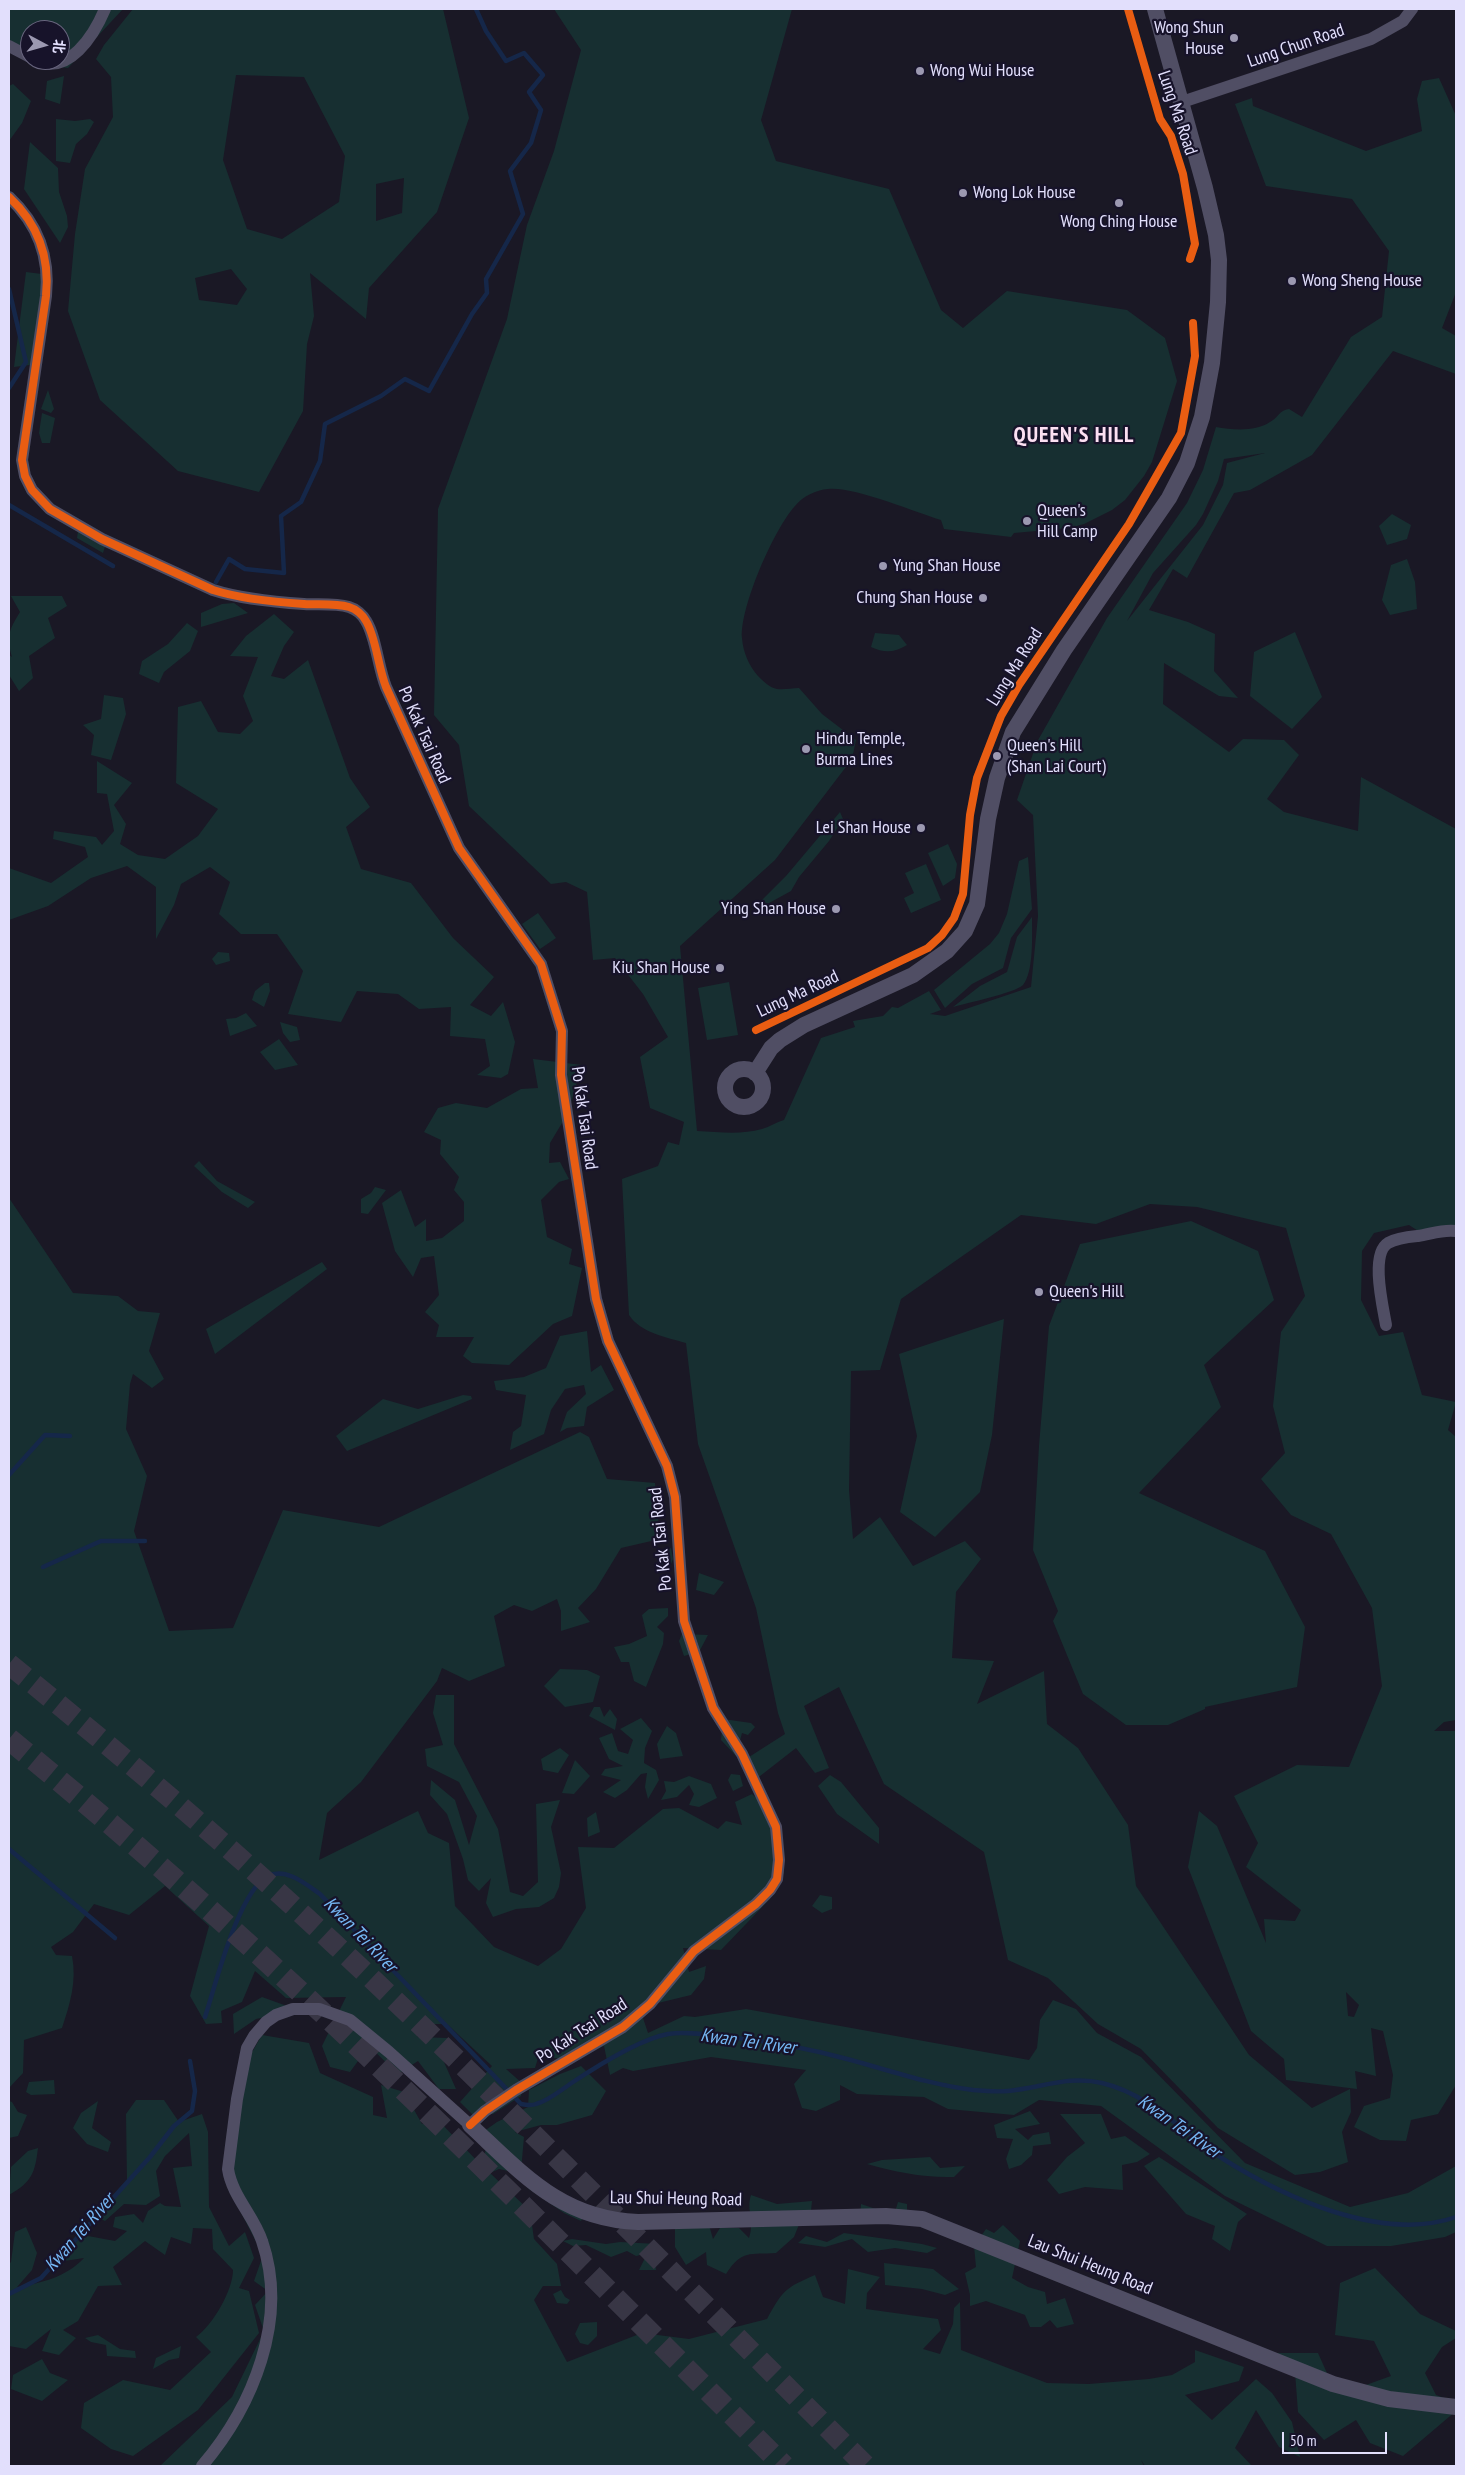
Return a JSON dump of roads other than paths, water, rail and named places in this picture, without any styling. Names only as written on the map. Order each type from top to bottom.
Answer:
[{"type":"street","points":[[70,56],[93,33],[105,9]]},
{"type":"street","name":"Lung Ma Road","points":[[755,1073],[771,1048],[780,1040],[804,1025],[913,976],[947,951],[965,931],[977,904],[988,820],[997,778],[1013,732],[1064,650],[1169,498],[1187,463],[1202,417],[1212,363],[1218,302],[1218,260],[1216,235],[1182,102],[1155,9]]},
{"type":"street","name":"Lung Chun Road","points":[[1182,102],[1371,39],[1403,21],[1412,9]]},
{"type":"street","name":"Po Kak Tsai Road","points":[[9,197],[34,229],[46,262],[46,296],[22,460],[25,476],[32,490],[50,509],[89,532],[213,590],[233,595],[293,603],[341,605],[355,609],[360,613],[369,627],[377,661],[386,687],[459,848],[540,964],[564,1038],[561,1075],[596,1300],[608,1342],[667,1466],[675,1497],[684,1621],[713,1708],[742,1754],[776,1827],[779,1860],[777,1879],[756,1904],[694,1951],[650,2004],[623,2027],[511,2093],[485,2111],[470,2125]]},
{"type":"street","points":[[1386,1325],[1378,1268],[1382,1248],[1388,1243],[1409,1236],[1437,1231],[1456,1231]]},
{"type":"street","name":"Lau Shui Heung Road","points":[[202,2466],[223,2439],[250,2389],[263,2352],[271,2314],[270,2275],[265,2250],[253,2220],[232,2185],[228,2169],[243,2061],[247,2048],[258,2031],[276,2015],[293,2009],[312,2008],[340,2015],[376,2040],[470,2125],[552,2195],[588,2215],[638,2222],[886,2216],[922,2219],[1333,2384],[1394,2400],[1456,2407]]},
{"type":"waterway","points":[[216,582],[229,559],[245,569],[284,573],[281,516],[301,502],[320,461],[325,424],[381,396],[405,379],[429,391],[472,314],[487,293],[486,279],[523,214],[510,171],[531,143],[541,110],[529,92],[543,75],[524,53],[506,61],[486,31],[476,9]]},
{"type":"waterway","points":[[9,289],[26,362],[9,388]]},
{"type":"waterway","points":[[9,505],[113,566]]},
{"type":"waterway","points":[[9,1475],[45,1435],[70,1436]]},
{"type":"waterway","points":[[43,1567],[101,1541],[145,1541]]},
{"type":"waterway","points":[[9,1849],[115,1938]]},
{"type":"waterway","name":"Kwan Tei River","points":[[205,2017],[229,1940],[247,1900],[257,1885],[268,1876],[275,1874],[289,1875],[320,1894],[521,2104],[532,2105],[545,2101],[604,2062],[657,2037],[683,2033],[744,2039],[821,2052],[927,2081],[973,2090],[1008,2091],[1078,2080],[1102,2083],[1119,2088],[1150,2104],[1206,2147],[1245,2172],[1273,2187],[1334,2212],[1365,2220],[1397,2224],[1427,2224],[1456,2217]]},
{"type":"waterway","name":"Kwan Tei River","points":[[9,2294],[41,2278],[150,2157],[174,2126],[192,2111],[195,2091],[190,2061]]},
{"type":"tunnel","points":[[9,1664],[187,1812],[366,1973],[582,2182],[866,2466]]},
{"type":"tunnel","points":[[9,1739],[167,1873],[327,2017],[525,2208],[784,2466]]},
{"type":"place","name":"Wong Shun House","points":[[1234,38]]},
{"type":"place","name":"Wong Wui House","points":[[920,71]]},
{"type":"place","name":"Wong Lok House","points":[[963,193]]},
{"type":"place","name":"Wong Ching House","points":[[1119,203]]},
{"type":"place","name":"Wong Sheng House","points":[[1292,281]]},
{"type":"place","name":"Queen's Hill Camp","points":[[1027,521]]},
{"type":"place","name":"Yung Shan House","points":[[883,566]]},
{"type":"place","name":"Chung Shan House","points":[[983,598]]},
{"type":"place","name":"Hindu Temple, Burma Lines","points":[[806,749]]},
{"type":"place","name":"Queen's Hill (Shan Lai Court)","points":[[997,756]]},
{"type":"place","name":"Lei Shan House","points":[[921,828]]},
{"type":"place","name":"Ying Shan House","points":[[836,909]]},
{"type":"place","name":"Kiu Shan House","points":[[720,968]]},
{"type":"place","name":"Queen's Hill","points":[[1039,1292]]},
{"type":"district","name":"QUEEN'S HILL","points":[[1074,436]]}]
